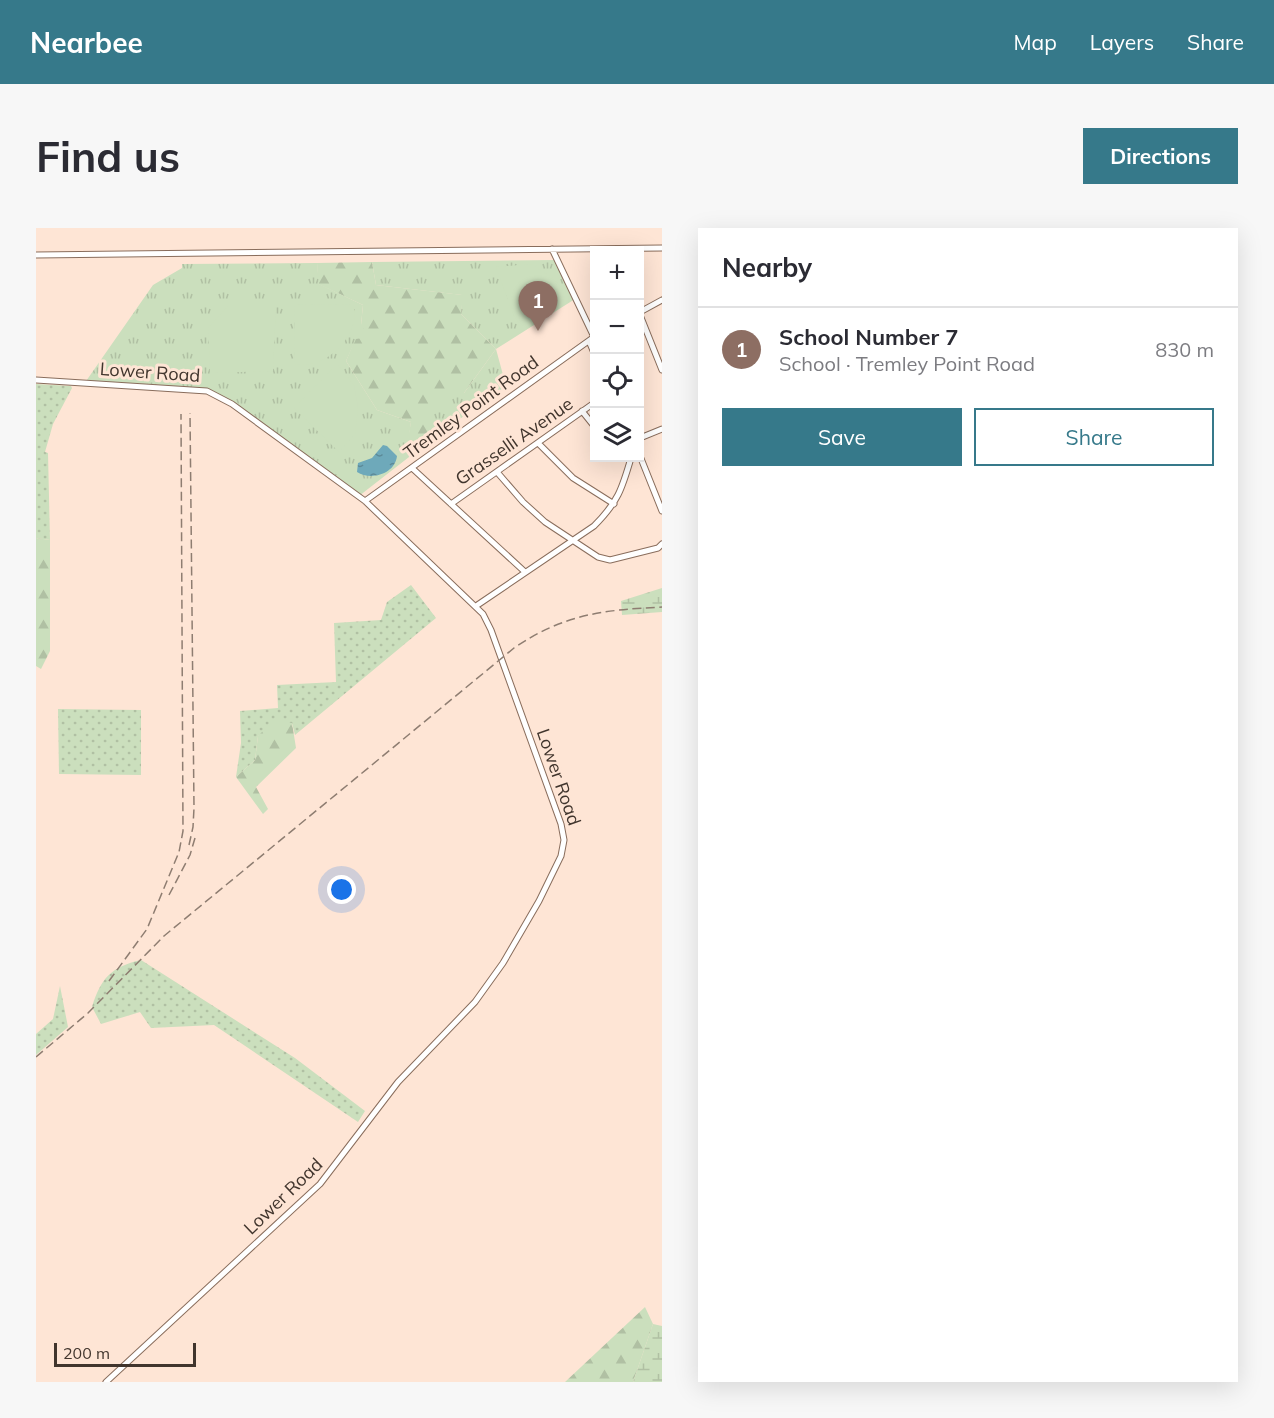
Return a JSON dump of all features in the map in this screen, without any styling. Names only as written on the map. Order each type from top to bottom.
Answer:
[{"type":"street","points":[[36,255],[662,248]]},
{"type":"street","points":[[552,249],[590,331]]},
{"type":"street","points":[[644,310],[662,300]]},
{"type":"street","points":[[644,325],[662,370]]},
{"type":"street","name":"Tremley Point Road","points":[[365,501],[590,340]]},
{"type":"street","name":"Lower Road","points":[[36,380],[207,391],[232,404],[365,501],[476,606],[489,623],[561,824],[564,840],[561,856],[530,917],[485,990],[398,1082],[333,1170],[308,1196],[106,1382]]},
{"type":"street","name":"Grasselli Avenue","points":[[451,504],[590,406]]},
{"type":"street","points":[[582,411],[590,421]]},
{"type":"street","points":[[644,436],[662,429]]},
{"type":"street","points":[[538,443],[573,478],[614,504]]},
{"type":"street","points":[[476,606],[594,526],[614,504],[625,483],[630,462]]},
{"type":"street","points":[[642,462],[662,511]]},
{"type":"street","points":[[412,468],[525,572]]},
{"type":"street","points":[[497,472],[545,522],[598,557],[610,560],[658,548],[662,544]]},
{"type":"green space","points":[[556,260],[575,299],[496,349],[461,314],[462,295],[376,285],[372,262]]},
{"type":"green space","points":[[372,262],[376,285],[463,295],[461,314],[496,349],[464,393],[444,427],[407,444],[411,422],[377,410],[346,361],[361,325],[363,305],[318,284],[317,263]]},
{"type":"green space","points":[[317,263],[319,284],[363,305],[361,325],[369,337],[356,339],[346,361],[377,410],[411,422],[408,444],[444,427],[431,419],[429,396],[464,393],[496,349],[506,386],[436,436],[359,496],[218,395],[84,384],[153,285],[182,268],[182,264]]},
{"type":"green space","points":[[531,264],[554,279],[563,302],[514,317],[496,267]]},
{"type":"green space","points":[[295,304],[353,305],[355,313],[351,331],[340,347],[318,362],[294,365]]},
{"type":"green space","points":[[228,306],[276,306],[273,371],[210,373],[208,328]]},
{"type":"green space","points":[[337,364],[354,385],[358,407],[355,434],[339,452],[294,408]]},
{"type":"green space","points":[[36,384],[71,386],[72,388],[53,424],[45,452],[48,453],[50,540],[36,538]]},
{"type":"green space","points":[[36,538],[50,540],[50,651],[41,669],[36,666]]},
{"type":"green space","points":[[411,585],[436,618],[295,735],[292,723],[258,736],[255,760],[236,777],[241,743],[240,711],[278,708],[277,685],[336,682],[334,623],[381,620],[387,602]]},
{"type":"green space","points":[[662,588],[662,612],[622,615],[621,601]]},
{"type":"green space","points":[[58,709],[141,710],[141,775],[59,774]]},
{"type":"green space","points":[[274,720],[292,723],[296,748],[256,787],[268,809],[263,814],[236,777],[255,760],[258,736]]},
{"type":"green space","points":[[141,960],[295,1058],[365,1111],[358,1122],[214,1025],[151,1028],[140,1012],[101,1024],[92,1007],[99,988],[115,970]]},
{"type":"green space","points":[[60,986],[68,1027],[36,1055],[36,1034],[53,1019]]},
{"type":"green space","points":[[645,1307],[653,1324],[633,1382],[565,1382]]},
{"type":"green space","points":[[653,1324],[662,1326],[662,1382],[633,1382]]},
{"type":"water","points":[[383,445],[397,456],[392,467],[375,476],[357,472],[358,463],[372,458]]},
{"type":"railway","points":[[189,845],[194,808],[190,413]]},
{"type":"railway","points":[[109,981],[147,929],[179,852],[183,831],[181,414]]},
{"type":"railway","points":[[36,1057],[88,1013],[164,936],[514,648],[550,628],[585,616],[602,612],[662,607]]},
{"type":"railway","points":[[169,895],[190,855],[195,838]]},
{"type":"place","name":"School Number 7","points":[[538,331]]}]
